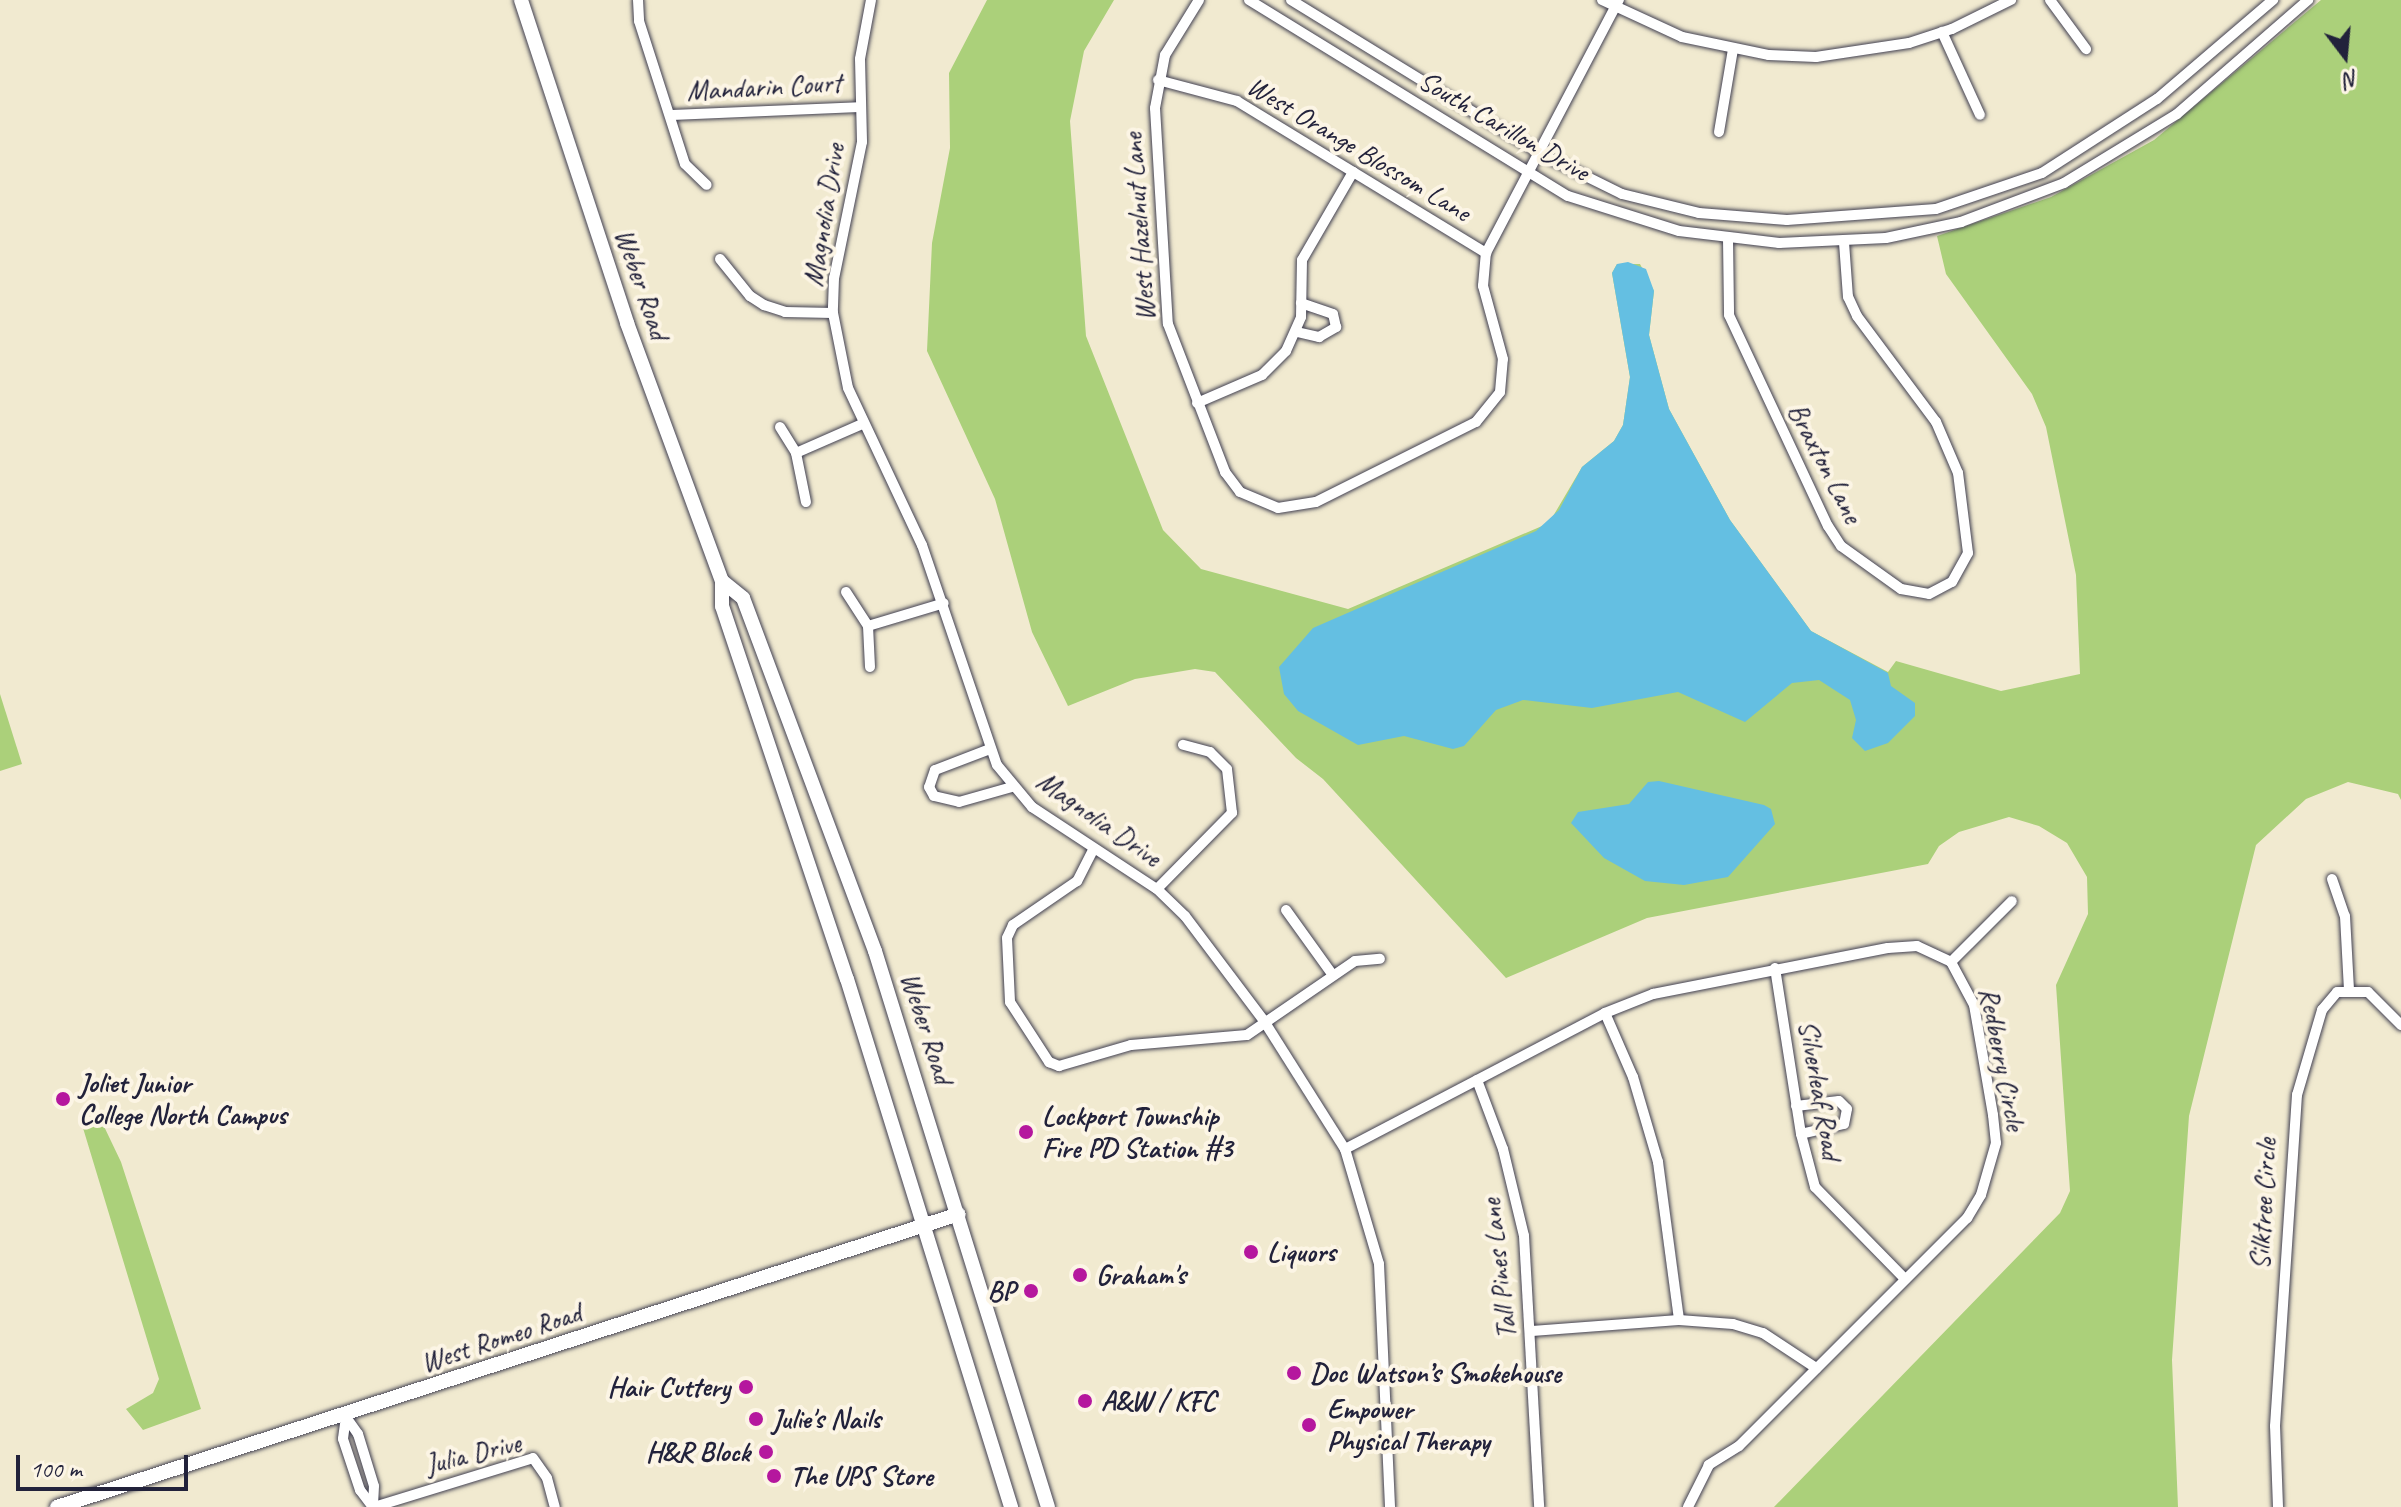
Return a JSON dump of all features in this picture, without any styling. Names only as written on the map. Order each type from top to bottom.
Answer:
[{"type":"main road","name":"Weber Road","points":[[521,0],[627,323],[722,581],[722,606],[847,979],[921,1226],[1011,1507]]},
{"type":"main road","name":"Weber Road","points":[[722,581],[743,598],[875,951],[1048,1507]]},
{"type":"main road","name":"West Romeo Road","points":[[57,1507],[346,1417],[959,1214]]},
{"type":"street","name":"Mandarin Court","points":[[638,0],[639,21],[685,164],[707,185]]},
{"type":"street","name":"Magnolia Drive","points":[[871,0],[860,59],[862,142],[834,278],[833,313],[848,388],[862,424],[922,545],[944,603],[990,749],[1012,787],[1093,850],[1157,889],[1208,943],[1264,1021],[1345,1149],[1379,1264],[1390,1507]]},
{"type":"street","name":"West Hazelnut Lane","points":[[1199,0],[1173,38],[1158,80],[1155,108],[1168,324],[1225,472],[1240,492],[1278,508],[1316,502],[1476,422],[1500,392],[1505,376],[1483,286],[1486,253],[1531,175],[1616,4]]},
{"type":"street","name":"South Carillon Drive","points":[[1249,0],[1531,175],[1622,216],[1728,239],[1844,242],[1961,222],[2064,183],[2177,114],[2308,0]]},
{"type":"street","name":"South Carillon Drive","points":[[1291,0],[1541,154],[1622,194],[1699,213],[1839,220],[1946,207],[2042,173],[2093,144],[2157,99],[2273,0]]},
{"type":"street","points":[[1602,0],[1682,37],[1733,49],[1816,57],[1863,52],[1942,32],[2011,0]]},
{"type":"street","points":[[2050,0],[2086,49]]},
{"type":"street","points":[[1942,32],[1980,115]]},
{"type":"street","points":[[1719,132],[1733,49]]},
{"type":"street","name":"West Orange Blossom Lane","points":[[1158,80],[1237,101],[1486,253]]},
{"type":"street","name":"Mandarin Court","points":[[671,115],[860,107]]},
{"type":"street","points":[[1197,403],[1262,375],[1297,332],[1301,303],[1299,280],[1311,238],[1353,172]]},
{"type":"street","name":"Braxton Lane","points":[[1728,239],[1729,315],[1828,526],[1841,546],[1901,589],[1929,594],[1952,582],[1968,553],[1958,473],[1936,422],[1857,316],[1848,297],[1844,242]]},
{"type":"street","points":[[720,259],[764,305],[785,312],[833,313]]},
{"type":"street","points":[[1297,332],[1319,337],[1336,327],[1333,314],[1301,303]]},
{"type":"street","points":[[796,453],[862,424]]},
{"type":"street","points":[[780,427],[796,453],[806,502]]},
{"type":"street","points":[[846,592],[868,626],[870,667]]},
{"type":"street","points":[[868,626],[944,603]]},
{"type":"street","points":[[1157,889],[1232,813],[1227,769],[1210,752],[1183,745]]},
{"type":"street","points":[[990,749],[935,770],[929,787],[934,796],[951,802],[1012,787]]},
{"type":"street","points":[[1093,850],[1077,881],[1013,925],[1007,938],[1010,1002],[1039,1053],[1059,1066],[1131,1045],[1247,1035],[1332,974],[1355,961],[1380,959]]},
{"type":"street","points":[[2332,879],[2345,916],[2349,989],[2379,998],[2401,1025]]},
{"type":"street","points":[[1951,962],[2012,901]]},
{"type":"street","points":[[1286,910],[1332,974]]},
{"type":"street","name":"Redberry Circle","points":[[1345,1149],[1605,1013],[1653,994],[1775,968],[1917,946],[1951,962],[1974,1005],[1996,1143],[1981,1195],[1967,1218],[1739,1446],[1709,1465],[1688,1507]]},
{"type":"street","name":"Silverleaf Road","points":[[1775,968],[1801,1134],[1815,1187],[1905,1279]]},
{"type":"street","name":"Silktree Circle","points":[[2278,1507],[2275,1426],[2292,1123],[2322,1010],[2337,992],[2349,989]]},
{"type":"street","points":[[1605,1013],[1633,1077],[1658,1162],[1679,1320]]},
{"type":"street","name":"Tall Pines Lane","points":[[1477,1080],[1516,1194],[1532,1331],[1539,1507]]},
{"type":"street","points":[[1796,1106],[1839,1101],[1847,1109],[1844,1124],[1801,1134]]},
{"type":"street","points":[[1532,1331],[1679,1320],[1733,1324],[1763,1333],[1816,1368]]},
{"type":"street","points":[[346,1417],[343,1439],[360,1490],[373,1507]]},
{"type":"street","name":"Julia Drive","points":[[373,1507],[533,1458],[547,1478],[555,1507]]},
{"type":"green space","points":[[987,0],[1114,0],[1084,51],[1070,121],[1086,336],[1163,530],[1201,569],[1348,609],[1549,523],[1582,467],[1614,441],[1623,425],[1630,377],[1612,273],[1617,264],[1640,264],[1654,291],[1649,335],[1669,409],[1730,520],[1811,631],[1888,672],[1896,661],[2001,691],[2080,674],[2076,575],[2046,427],[2032,394],[1946,274],[1937,236],[2051,197],[2154,140],[2321,0],[2401,0],[2401,800],[2398,794],[2348,782],[2306,799],[2256,845],[2189,1116],[2172,1360],[2178,1507],[1774,1507],[2060,1213],[2070,1191],[2056,985],[2088,914],[2087,877],[2067,843],[2039,826],[2009,817],[1959,832],[1939,846],[1928,864],[1647,918],[1506,978],[1323,779],[1296,758],[1215,672],[1195,669],[1135,679],[1068,706],[1032,632],[995,499],[927,351],[932,243],[950,148],[949,73]]},
{"type":"green space","points":[[0,694],[22,764],[0,771]]},
{"type":"green space","points":[[100,1118],[121,1162],[201,1409],[143,1430],[126,1409],[153,1393],[159,1379],[83,1128],[87,1121]]},
{"type":"water","points":[[1628,262],[1646,269],[1654,291],[1649,335],[1669,409],[1730,520],[1811,631],[1888,673],[1891,686],[1915,703],[1915,716],[1888,743],[1865,751],[1852,738],[1856,720],[1850,700],[1819,680],[1792,683],[1745,722],[1678,692],[1592,708],[1523,700],[1496,710],[1464,746],[1453,749],[1404,736],[1358,745],[1298,711],[1284,694],[1279,667],[1313,628],[1536,531],[1559,510],[1582,467],[1614,441],[1623,425],[1630,377],[1612,273],[1617,264]]},
{"type":"water","points":[[1659,781],[1764,805],[1771,809],[1775,824],[1728,877],[1684,885],[1645,881],[1604,858],[1571,823],[1578,812],[1629,804],[1648,782]]},
{"type":"place","name":"Joliet Junior College North Campus","points":[[63,1099]]},
{"type":"place","name":"Lockport Township Fire PD Station #3","points":[[1026,1132]]},
{"type":"place","name":"Liquors","points":[[1251,1252]]},
{"type":"place","name":"Graham's","points":[[1080,1275]]},
{"type":"place","name":"BP","points":[[1031,1291]]},
{"type":"place","name":"Doc Watson’s Smokehouse","points":[[1294,1373]]},
{"type":"place","name":"Hair Cuttery","points":[[746,1387]]},
{"type":"place","name":"A&W / KFC","points":[[1085,1401]]},
{"type":"place","name":"Julie's Nails","points":[[756,1419]]},
{"type":"place","name":"Empower Physical Therapy","points":[[1309,1425]]},
{"type":"place","name":"H&R Block","points":[[766,1452]]},
{"type":"place","name":"The UPS Store","points":[[774,1476]]}]
